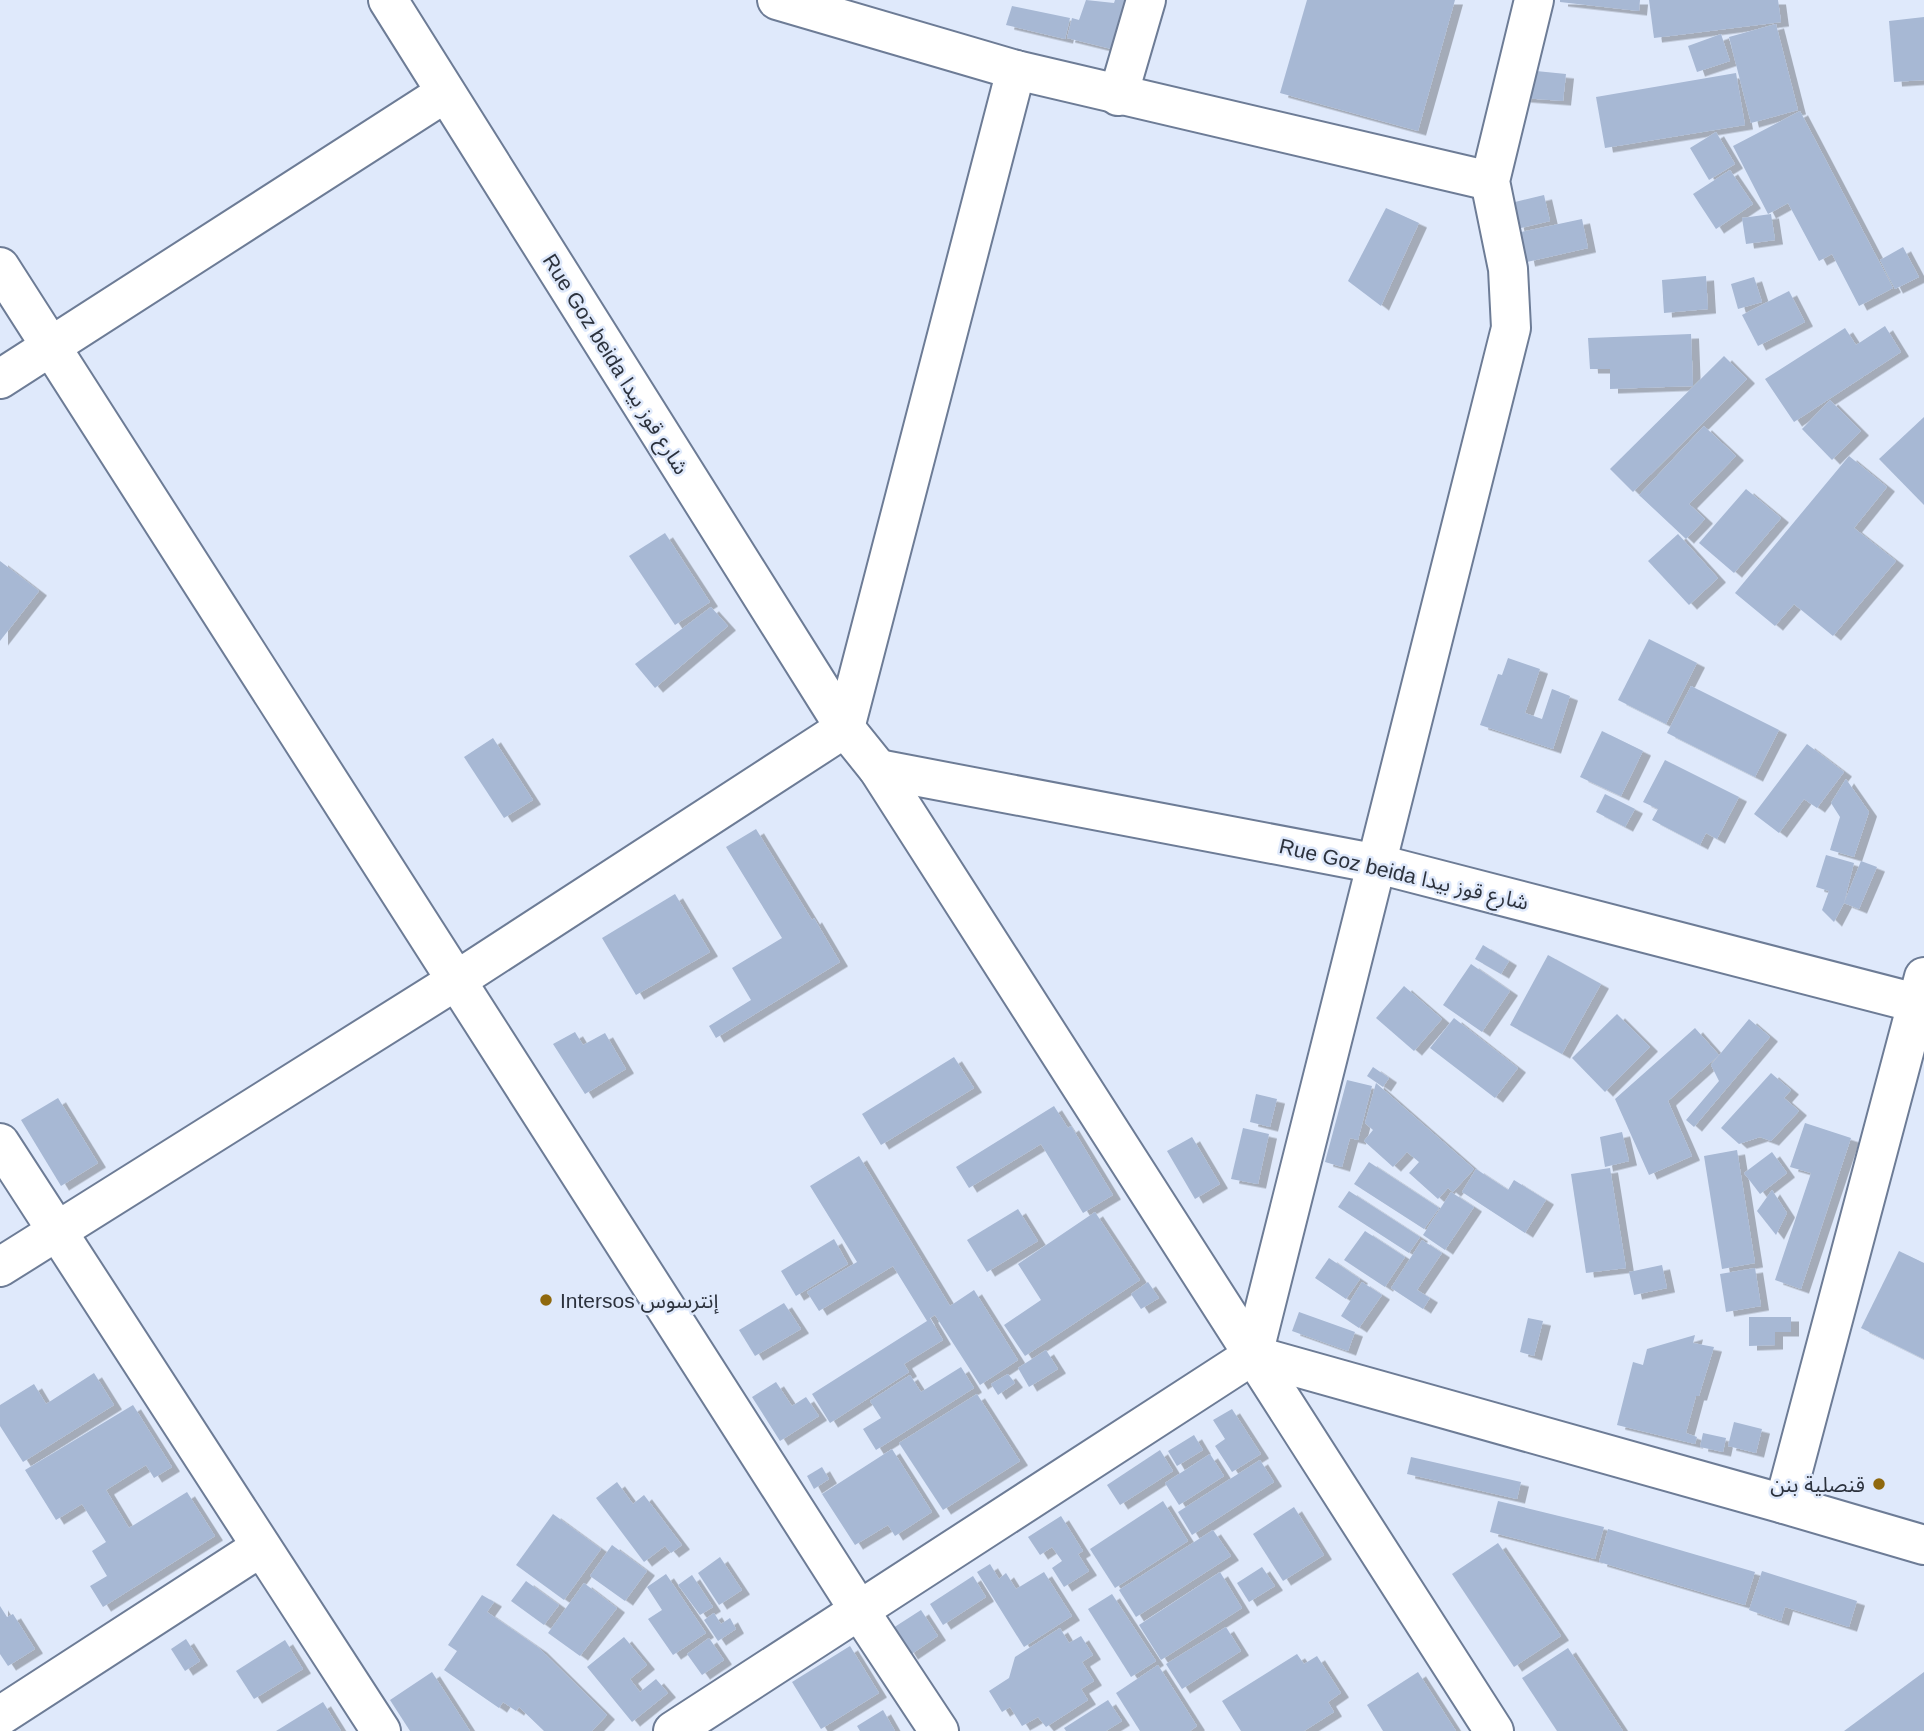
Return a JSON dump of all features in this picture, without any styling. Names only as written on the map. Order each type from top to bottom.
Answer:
[{"type":"street","name":"Rue Goz beida شارع قوز بيدا","points":[[388,0],[845,728],[878,769],[1494,1731]]},
{"type":"street","points":[[777,0],[857,11],[1016,70],[1118,96],[1490,181]]},
{"type":"street","points":[[1118,96],[1146,0]]},
{"type":"street","points":[[673,1731],[1253,1355],[1511,328],[1508,270],[1490,181],[1534,0]]},
{"type":"street","points":[[0,1266],[457,980],[845,728],[1016,70]]},
{"type":"street","points":[[0,379],[445,93]]},
{"type":"street","points":[[0,267],[859,1611],[939,1731]]},
{"type":"street","name":"Rue Goz beida شارع قوز بيدا","points":[[878,769],[1378,864],[1922,995]]},
{"type":"street","points":[[1784,1504],[1922,995]]},
{"type":"street","points":[[0,1143],[381,1731]]},
{"type":"street","points":[[1253,1355],[1924,1545]]},
{"type":"street","points":[[0,1716],[261,1547]]},
{"type":"building","points":[[1086,0],[1114,3],[1115,0],[1140,0],[1124,52],[1067,38],[1072,18],[1079,20]]},
{"type":"building","points":[[1307,0],[1455,0],[1418,131],[1280,93]]},
{"type":"building","points":[[1560,0],[1640,0],[1639,11]]},
{"type":"building","points":[[1649,0],[1778,0],[1781,22],[1654,38]]},
{"type":"building","points":[[1012,6],[1070,18],[1065,39],[1006,25]]},
{"type":"building","points":[[1924,17],[1924,80],[1894,82],[1889,21]]},
{"type":"building","points":[[1776,24],[1798,110],[1751,123],[1729,37]]},
{"type":"building","points":[[1721,34],[1730,61],[1697,72],[1688,46]]},
{"type":"building","points":[[1526,70],[1566,74],[1563,101],[1523,98]]},
{"type":"building","points":[[1736,73],[1745,125],[1605,148],[1596,97]]},
{"type":"building","points":[[1800,111],[1893,288],[1859,306],[1832,254],[1819,261],[1788,203],[1768,214],[1733,146]]},
{"type":"building","points":[[1716,132],[1735,164],[1709,180],[1690,148]]},
{"type":"building","points":[[1730,170],[1753,204],[1716,229],[1693,194]]},
{"type":"building","points":[[1544,195],[1550,221],[1517,229],[1511,203]]},
{"type":"building","points":[[1386,208],[1419,223],[1381,306],[1348,281]]},
{"type":"building","points":[[1771,214],[1775,240],[1746,244],[1742,218]]},
{"type":"building","points":[[1582,219],[1588,248],[1527,262],[1521,232]]},
{"type":"building","points":[[1903,247],[1919,277],[1895,289],[1880,260]]},
{"type":"building","points":[[1706,276],[1708,309],[1664,313],[1662,280]]},
{"type":"building","points":[[1754,277],[1762,302],[1738,309],[1731,284]]},
{"type":"building","points":[[1789,291],[1805,322],[1758,346],[1742,315]]},
{"type":"building","points":[[1885,326],[1901,352],[1794,422],[1765,379],[1845,328],[1856,345]]},
{"type":"building","points":[[1691,334],[1693,386],[1610,389],[1610,369],[1590,369],[1588,338]]},
{"type":"building","points":[[1724,356],[1747,379],[1633,492],[1610,469]]},
{"type":"building","points":[[1830,400],[1861,431],[1832,460],[1802,429]]},
{"type":"building","points":[[1924,417],[1924,505],[1879,459]]},
{"type":"building","points":[[1704,426],[1736,456],[1689,504],[1705,519],[1686,539],[1639,495]]},
{"type":"building","points":[[1849,456],[1887,487],[1854,528],[1896,561],[1833,636],[1794,604],[1775,626],[1735,593]]},
{"type":"building","points":[[1746,489],[1781,518],[1734,573],[1699,543]]},
{"type":"building","points":[[665,533],[710,602],[675,625],[629,556]]},
{"type":"building","points":[[1678,534],[1718,578],[1689,605],[1648,561]]},
{"type":"building","points":[[0,561],[39,591],[0,641]]},
{"type":"building","points":[[711,607],[728,626],[655,688],[635,664]]},
{"type":"building","points":[[1649,639],[1697,663],[1666,724],[1618,700]]},
{"type":"building","points":[[1508,658],[1540,669],[1525,713],[1542,719],[1552,689],[1570,696],[1553,749],[1480,725],[1498,674],[1502,675]]},
{"type":"building","points":[[1691,686],[1779,730],[1755,777],[1667,733]]},
{"type":"building","points":[[1602,731],[1643,751],[1621,796],[1580,777]]},
{"type":"building","points":[[493,738],[533,800],[504,818],[464,757]]},
{"type":"building","points":[[1807,744],[1844,772],[1817,808],[1804,799],[1779,833],[1754,814]]},
{"type":"building","points":[[1665,760],[1739,797],[1717,839],[1706,833],[1700,845],[1652,820],[1658,809],[1643,802]]},
{"type":"building","points":[[1846,779],[1869,812],[1854,857],[1830,850],[1840,817],[1831,803]]},
{"type":"building","points":[[1605,794],[1635,809],[1625,827],[1596,812]]},
{"type":"building","points":[[756,829],[840,962],[716,1038],[709,1026],[751,1000],[732,968],[782,938],[726,847]]},
{"type":"building","points":[[1826,855],[1854,863],[1844,903],[1834,922],[1822,910],[1829,891],[1816,887]]},
{"type":"building","points":[[1861,861],[1877,867],[1859,909],[1844,903]]},
{"type":"building","points":[[675,894],[710,952],[636,995],[602,938]]},
{"type":"building","points":[[1483,945],[1509,961],[1501,974],[1475,959]]},
{"type":"building","points":[[1548,955],[1601,984],[1562,1054],[1510,1025]]},
{"type":"building","points":[[1471,964],[1510,991],[1482,1032],[1443,1005]]},
{"type":"building","points":[[1404,986],[1442,1019],[1414,1051],[1376,1018]]},
{"type":"building","points":[[1617,1014],[1650,1047],[1605,1092],[1572,1058]]},
{"type":"building","points":[[1454,1018],[1518,1068],[1495,1098],[1430,1048]]},
{"type":"building","points":[[1749,1019],[1770,1037],[1694,1127],[1686,1120],[1719,1081],[1711,1065]]},
{"type":"building","points":[[1695,1028],[1719,1055],[1668,1101],[1692,1156],[1649,1175],[1615,1099]]},
{"type":"building","points":[[575,1032],[583,1045],[605,1033],[626,1069],[585,1094],[553,1044]]},
{"type":"building","points":[[954,1057],[974,1088],[881,1145],[862,1114]]},
{"type":"building","points":[[1373,1067],[1389,1078],[1383,1087],[1367,1076]]},
{"type":"building","points":[[1771,1073],[1791,1090],[1784,1098],[1799,1111],[1771,1141],[1760,1137],[1739,1144],[1721,1128]]},
{"type":"building","points":[[1347,1080],[1372,1086],[1358,1140],[1350,1138],[1342,1167],[1325,1162]]},
{"type":"building","points":[[1376,1083],[1474,1169],[1453,1192],[1448,1188],[1438,1199],[1409,1173],[1419,1162],[1407,1152],[1393,1167],[1364,1141],[1373,1130],[1365,1123]]},
{"type":"building","points":[[1256,1094],[1277,1099],[1270,1127],[1250,1122]]},
{"type":"building","points":[[58,1098],[98,1163],[61,1186],[21,1120]]},
{"type":"building","points":[[1054,1106],[1068,1128],[1071,1126],[1113,1195],[1083,1213],[1041,1144],[969,1188],[956,1167]]},
{"type":"building","points":[[1805,1123],[1851,1138],[1801,1289],[1775,1280],[1811,1173],[1790,1167]]},
{"type":"building","points":[[1243,1128],[1269,1134],[1258,1184],[1231,1179]]},
{"type":"building","points":[[1622,1132],[1629,1161],[1605,1167],[1600,1137]]},
{"type":"building","points":[[1192,1137],[1220,1184],[1195,1199],[1167,1151]]},
{"type":"building","points":[[1737,1150],[1755,1263],[1722,1269],[1704,1156]]},
{"type":"building","points":[[1772,1152],[1787,1173],[1760,1194],[1744,1173]]},
{"type":"building","points":[[859,1156],[950,1306],[974,1290],[1018,1360],[980,1385],[935,1315],[930,1318],[943,1340],[904,1364],[909,1372],[830,1423],[812,1394],[927,1321],[893,1266],[819,1311],[807,1292],[857,1262],[810,1186]]},
{"type":"building","points":[[1369,1162],[1439,1208],[1424,1229],[1354,1184]]},
{"type":"building","points":[[1610,1168],[1626,1268],[1586,1273],[1571,1174]]},
{"type":"building","points":[[1476,1169],[1508,1190],[1514,1180],[1546,1200],[1525,1233],[1462,1192]]},
{"type":"building","points":[[1772,1190],[1787,1213],[1776,1235],[1757,1211]]},
{"type":"building","points":[[1349,1191],[1420,1237],[1409,1253],[1338,1207]]},
{"type":"building","points":[[1451,1192],[1474,1207],[1445,1250],[1423,1235]]},
{"type":"building","points":[[1018,1209],[1038,1241],[987,1272],[967,1240]]},
{"type":"building","points":[[1095,1212],[1140,1280],[1025,1356],[1004,1325],[1041,1300],[1018,1264]]},
{"type":"building","points":[[1365,1231],[1405,1257],[1385,1287],[1344,1260]]},
{"type":"building","points":[[834,1239],[848,1264],[796,1296],[781,1271]]},
{"type":"building","points":[[1422,1240],[1442,1253],[1417,1290],[1430,1298],[1423,1309],[1391,1288]]},
{"type":"building","points":[[1899,1251],[1924,1263],[1924,1359],[1861,1328]]},
{"type":"building","points":[[1329,1258],[1360,1279],[1346,1299],[1315,1278]]},
{"type":"building","points":[[1662,1265],[1667,1288],[1634,1295],[1629,1272]]},
{"type":"building","points":[[1755,1268],[1761,1306],[1726,1312],[1720,1274]]},
{"type":"building","points":[[1148,1282],[1159,1298],[1141,1309],[1131,1294]]},
{"type":"building","points":[[1362,1282],[1382,1295],[1359,1328],[1341,1316]]},
{"type":"building","points":[[784,1303],[801,1329],[755,1356],[739,1330]]},
{"type":"building","points":[[1299,1312],[1355,1332],[1348,1351],[1292,1331]]},
{"type":"building","points":[[1749,1317],[1791,1317],[1791,1332],[1775,1332],[1775,1345],[1749,1346]]},
{"type":"building","points":[[1528,1318],[1543,1321],[1534,1356],[1520,1352]]},
{"type":"building","points":[[1695,1335],[1693,1343],[1714,1347],[1686,1433],[1697,1437],[1695,1444],[1617,1425],[1633,1362],[1643,1365],[1647,1349]]},
{"type":"building","points":[[1046,1350],[1058,1369],[1029,1387],[1018,1368]]},
{"type":"building","points":[[961,1367],[974,1388],[876,1450],[863,1429],[881,1418],[870,1401],[910,1375],[921,1392]]},
{"type":"building","points":[[94,1373],[114,1405],[23,1462],[0,1426],[0,1405],[34,1384],[46,1404]]},
{"type":"building","points":[[1008,1374],[1015,1383],[998,1395],[991,1384]]},
{"type":"building","points":[[776,1382],[792,1406],[806,1397],[819,1416],[780,1441],[752,1397]]},
{"type":"building","points":[[977,1394],[1020,1461],[943,1510],[899,1443]]},
{"type":"building","points":[[133,1405],[172,1467],[154,1478],[146,1465],[106,1490],[129,1528],[187,1492],[215,1536],[103,1607],[90,1586],[107,1576],[92,1551],[106,1542],[82,1504],[56,1520],[25,1470]]},
{"type":"building","points":[[1232,1409],[1261,1454],[1232,1472],[1215,1446],[1225,1439],[1213,1420]]},
{"type":"building","points":[[1734,1422],[1762,1429],[1756,1453],[1728,1446]]},
{"type":"building","points":[[1703,1433],[1726,1438],[1723,1452],[1700,1447]]},
{"type":"building","points":[[1194,1435],[1203,1450],[1177,1466],[1168,1451]]},
{"type":"building","points":[[892,1449],[932,1512],[895,1536],[888,1525],[855,1545],[822,1494]]},
{"type":"building","points":[[1160,1450],[1173,1471],[1120,1505],[1107,1485]]},
{"type":"building","points":[[1210,1454],[1224,1476],[1179,1505],[1165,1483]]},
{"type":"building","points":[[1411,1457],[1521,1482],[1517,1499],[1407,1474]]},
{"type":"building","points":[[1260,1460],[1274,1482],[1192,1535],[1178,1512]]},
{"type":"building","points":[[822,1467],[829,1479],[814,1489],[807,1476]]},
{"type":"building","points":[[617,1482],[633,1504],[644,1495],[682,1545],[671,1553],[665,1546],[644,1562],[596,1498]]},
{"type":"building","points":[[1163,1501],[1188,1541],[1115,1588],[1090,1549]]},
{"type":"building","points":[[1498,1501],[1604,1527],[1595,1559],[1490,1532]]},
{"type":"building","points":[[1294,1507],[1324,1555],[1283,1581],[1253,1534]]},
{"type":"building","points":[[553,1514],[601,1549],[564,1600],[516,1565]]},
{"type":"building","points":[[1061,1516],[1083,1551],[1078,1554],[1089,1571],[1064,1587],[1052,1568],[1062,1561],[1052,1547],[1040,1555],[1028,1537]]},
{"type":"building","points":[[1608,1529],[1755,1572],[1745,1605],[1599,1562]]},
{"type":"building","points":[[1213,1530],[1231,1556],[1136,1617],[1119,1590]]},
{"type":"building","points":[[1498,1543],[1561,1636],[1514,1667],[1452,1574]]},
{"type":"building","points":[[612,1545],[647,1571],[625,1601],[590,1576]]},
{"type":"building","points":[[720,1557],[742,1590],[719,1605],[698,1573]]},
{"type":"building","points":[[990,1564],[999,1579],[1006,1573],[1016,1589],[1044,1572],[1072,1616],[1024,1647],[977,1572]]},
{"type":"building","points":[[1262,1567],[1275,1586],[1249,1602],[1237,1583]]},
{"type":"building","points":[[1762,1571],[1857,1601],[1849,1627],[1785,1607],[1781,1621],[1749,1610]]},
{"type":"building","points":[[1220,1572],[1242,1608],[1161,1660],[1139,1625]]},
{"type":"building","points":[[666,1574],[706,1633],[673,1655],[648,1619],[662,1610],[647,1587]]},
{"type":"building","points":[[692,1575],[713,1607],[700,1615],[678,1585]]},
{"type":"building","points":[[973,1576],[986,1597],[943,1625],[930,1604]]},
{"type":"building","points":[[526,1581],[559,1605],[544,1625],[511,1601]]},
{"type":"building","points":[[584,1583],[617,1608],[580,1656],[548,1633]]},
{"type":"building","points":[[1112,1594],[1156,1661],[1131,1677],[1088,1609]]},
{"type":"building","points":[[482,1595],[494,1602],[487,1612],[539,1648],[607,1715],[592,1731],[544,1731],[519,1707],[516,1711],[503,1702],[499,1708],[444,1670],[457,1651],[448,1645]]},
{"type":"building","points":[[0,1606],[7,1617],[13,1614],[35,1649],[8,1666],[0,1654]]},
{"type":"building","points":[[921,1610],[938,1636],[910,1655],[893,1628]]},
{"type":"building","points":[[714,1613],[721,1624],[730,1618],[736,1629],[718,1641],[704,1620]]},
{"type":"building","points":[[1226,1627],[1241,1651],[1182,1689],[1166,1664]]},
{"type":"building","points":[[1060,1628],[1069,1643],[1081,1636],[1093,1655],[1082,1662],[1094,1681],[1081,1689],[1088,1700],[1046,1727],[1038,1717],[1022,1726],[1010,1707],[1002,1712],[989,1691],[1009,1678],[1015,1657]]},
{"type":"building","points":[[624,1637],[647,1665],[630,1679],[640,1692],[656,1679],[668,1693],[632,1722],[587,1667]]},
{"type":"building","points":[[709,1638],[724,1660],[702,1675],[687,1654]]},
{"type":"building","points":[[186,1639],[200,1661],[185,1671],[171,1649]]},
{"type":"building","points":[[285,1640],[303,1669],[254,1699],[236,1671]]},
{"type":"building","points":[[850,1646],[879,1693],[821,1729],[792,1682]]},
{"type":"building","points":[[1568,1648],[1623,1731],[1557,1731],[1522,1678]]},
{"type":"building","points":[[1297,1654],[1304,1664],[1317,1656],[1341,1693],[1328,1702],[1334,1712],[1304,1731],[1241,1731],[1222,1701]]},
{"type":"building","points":[[1158,1665],[1197,1726],[1190,1731],[1140,1731],[1116,1693]]},
{"type":"building","points":[[432,1672],[470,1731],[410,1731],[390,1700]]},
{"type":"building","points":[[1418,1672],[1456,1731],[1383,1731],[1367,1705]]},
{"type":"building","points":[[1924,1672],[1924,1731],[1844,1731]]},
{"type":"building","points":[[1108,1700],[1122,1721],[1106,1731],[1066,1731],[1064,1728]]},
{"type":"building","points":[[323,1702],[341,1731],[276,1731]]},
{"type":"building","points":[[883,1710],[895,1731],[860,1731],[857,1726]]},
{"type":"place","name":"Intersos إنترسوس","points":[[546,1300]]},
{"type":"place","name":"قنصلية بنن","points":[[1879,1484]]}]
